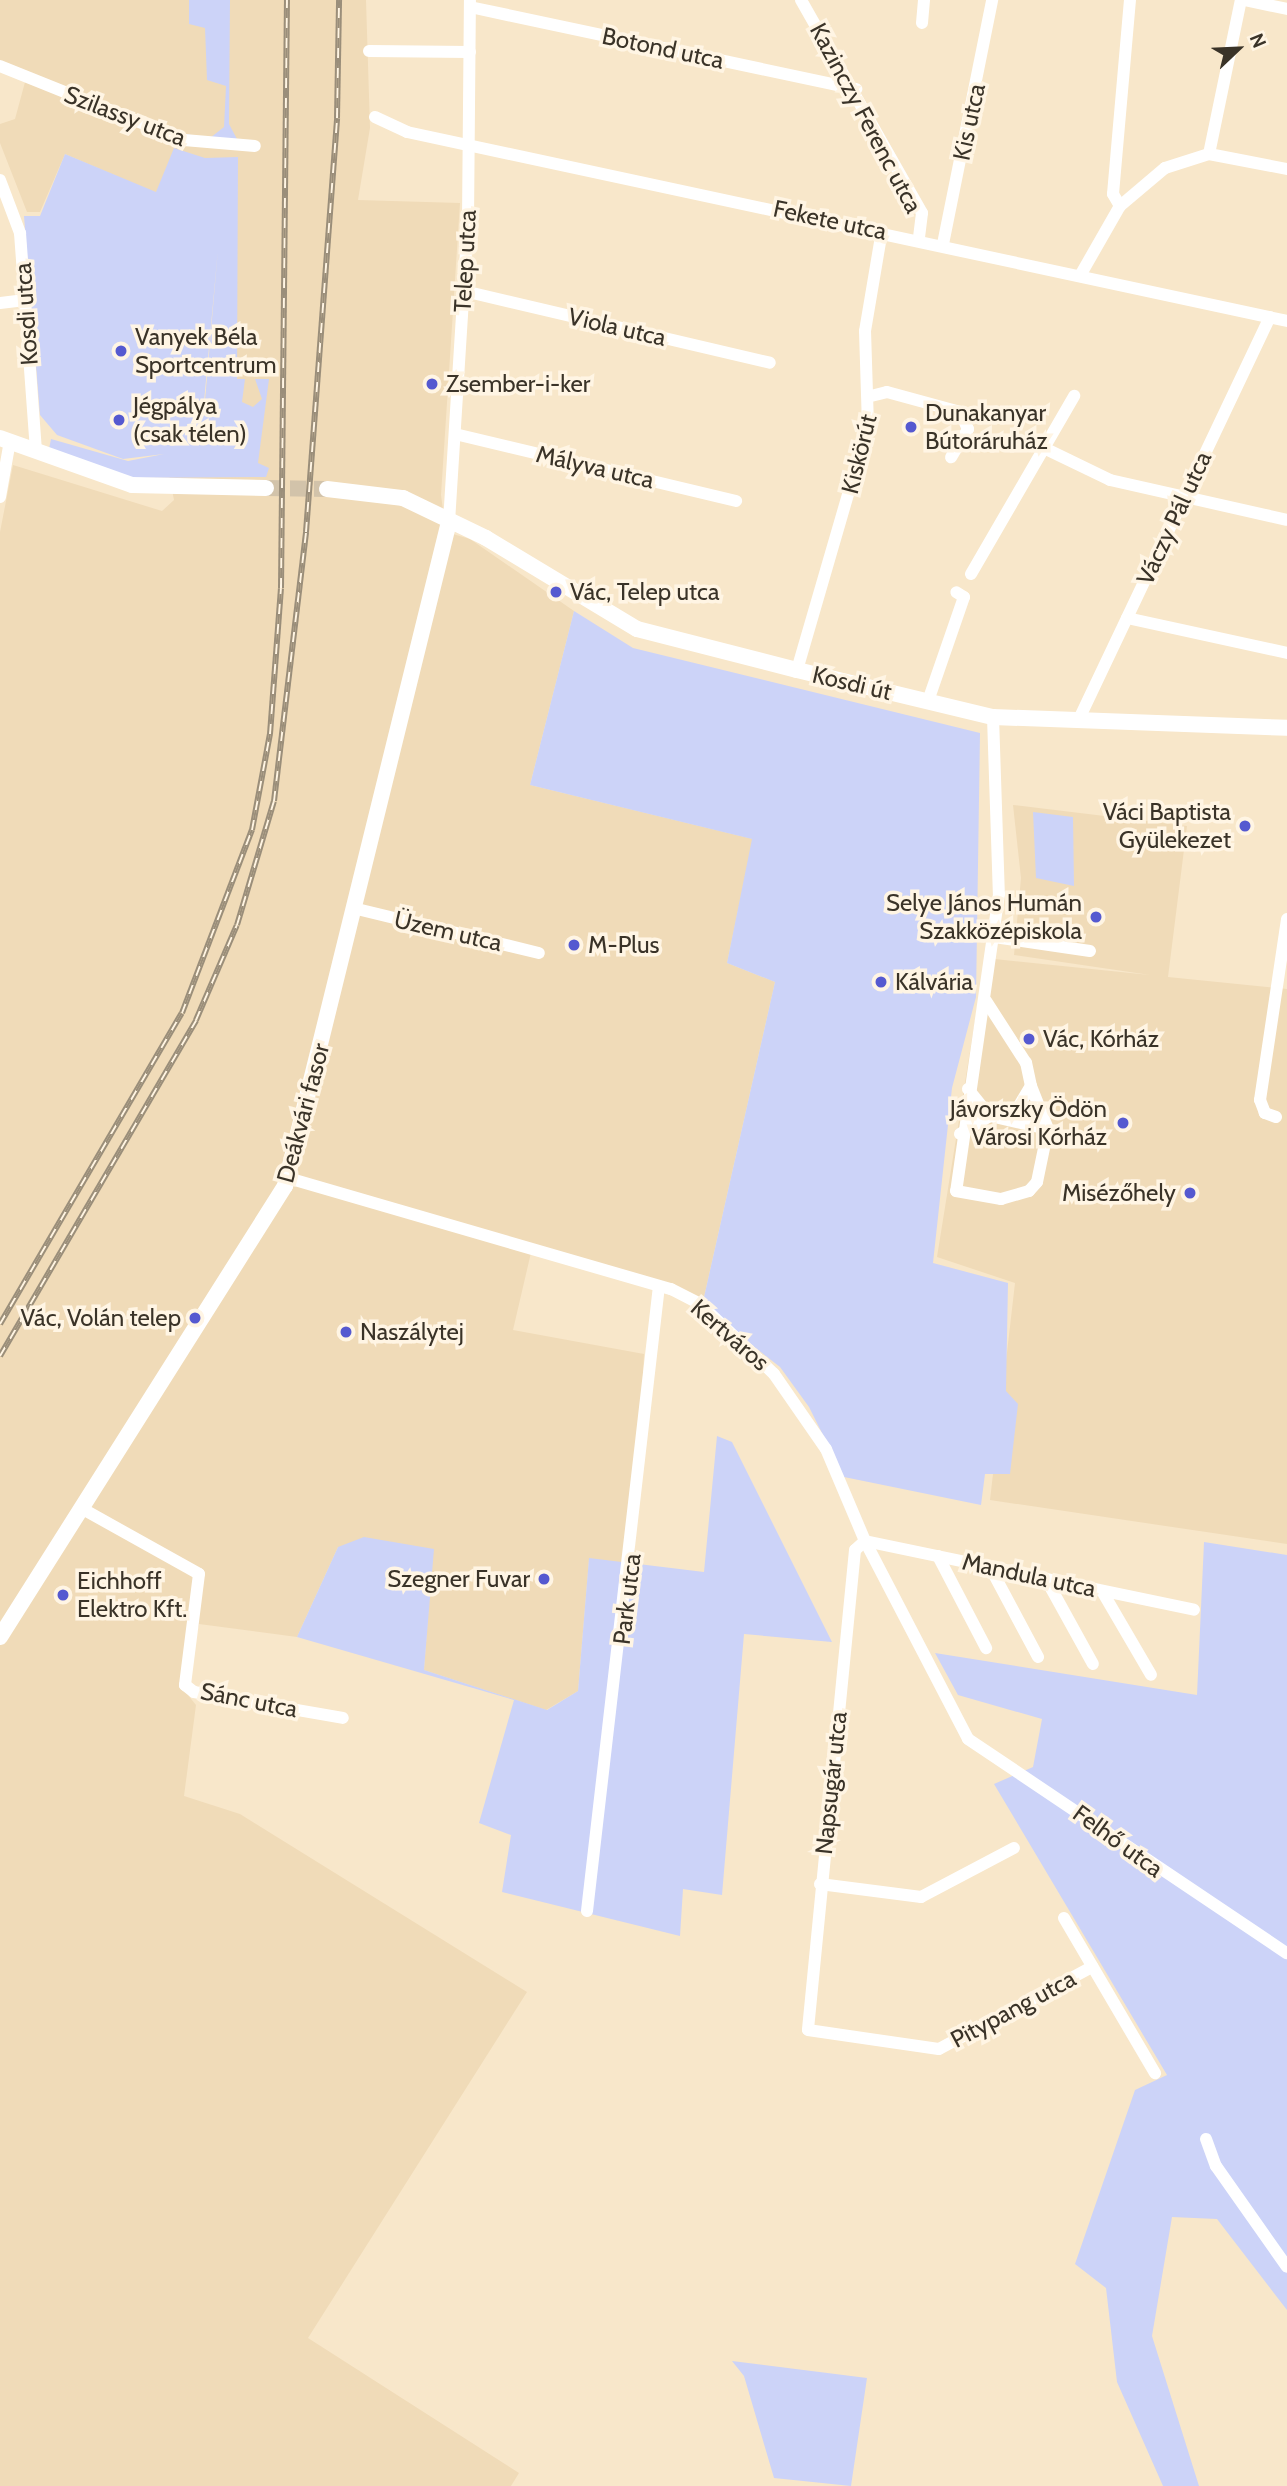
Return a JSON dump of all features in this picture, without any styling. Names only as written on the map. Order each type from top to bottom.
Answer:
[{"type":"street","name":"Kazinczy Ferenc utca","points":[[802,0],[856,89],[922,213],[919,238]]},
{"type":"street","points":[[922,23],[924,0]]},
{"type":"street","name":"Kis utca","points":[[943,244],[992,0]]},
{"type":"street","points":[[1119,206],[1113,194],[1130,0]]},
{"type":"street","points":[[1209,153],[1243,0],[1287,9]]},
{"type":"street","name":"Botond utca","points":[[470,4],[856,89]]},
{"type":"street","name":"Telep utca","points":[[449,522],[464,290],[470,144],[470,4]]},
{"type":"street","points":[[369,51],[470,52]]},
{"type":"street","name":"Szilassy utca","points":[[0,66],[184,140],[255,146]]},
{"type":"street","name":"Fekete utca","points":[[375,117],[407,132],[919,238],[1287,321]]},
{"type":"street","points":[[1081,274],[1119,206],[1166,168],[1209,153],[1287,169]]},
{"type":"street","name":"Kosdi utca","points":[[0,180],[20,233],[36,451]]},
{"type":"street","name":"Kiskörút","points":[[797,670],[862,453],[870,396],[864,331],[882,231]]},
{"type":"street","name":"Viola utca","points":[[464,290],[770,363]]},
{"type":"street","points":[[0,303],[25,300]]},
{"type":"street","name":"Váczy Pál utca","points":[[1079,719],[1270,317]]},
{"type":"street","points":[[870,396],[887,392],[960,412],[969,424],[951,457]]},
{"type":"street","points":[[971,574],[1046,449],[1074,396]]},
{"type":"street","name":"Mályva utca","points":[[455,434],[736,500]]},
{"type":"street","points":[[0,497],[5,440],[132,485],[266,488]]},
{"type":"street","points":[[1046,449],[1111,480],[1184,499],[1287,520]]},
{"type":"street","name":"Kosdi út","points":[[327,489],[403,498],[637,629],[797,670],[993,716],[1287,728]]},
{"type":"street","name":"Deákvári fasor","points":[[0,1637],[288,1178],[357,909],[449,522]]},
{"type":"street","points":[[928,701],[964,597],[957,592]]},
{"type":"street","points":[[1127,618],[1287,653]]},
{"type":"street","points":[[986,1001],[1026,1063],[1031,1086],[1048,1129],[1037,1182],[1029,1191],[1001,1199],[956,1191],[960,1135],[986,1001],[1000,874],[993,716]]},
{"type":"street","name":"Üzem utca","points":[[357,909],[539,953]]},
{"type":"street","points":[[1276,1117],[1265,1113],[1260,1100],[1287,919]]},
{"type":"street","points":[[994,937],[1090,951]]},
{"type":"street","points":[[960,1135],[990,1115],[1017,1109],[1031,1086]]},
{"type":"street","points":[[968,1088],[990,1115],[1048,1129]]},
{"type":"street","name":"Kertváros","points":[[288,1178],[659,1286],[699,1303],[774,1374],[826,1450],[864,1541],[968,1739]]},
{"type":"street","name":"Park utca","points":[[587,1911],[659,1286]]},
{"type":"street","name":"Sánc utca","points":[[81,1508],[199,1574],[185,1685],[194,1692],[343,1717]]},
{"type":"street","name":"Mandula utca","points":[[864,1541],[1194,1610]]},
{"type":"street","name":"Napsugár utca","points":[[808,2030],[820,1884],[855,1550],[864,1541]]},
{"type":"street","points":[[939,1556],[986,1648]]},
{"type":"street","points":[[990,1567],[1038,1657]]},
{"type":"street","points":[[1046,1579],[1094,1664]]},
{"type":"street","points":[[1102,1591],[1151,1675]]},
{"type":"street","name":"Felhő utca","points":[[968,1739],[1287,1953]]},
{"type":"street","points":[[820,1884],[921,1897],[1014,1848]]},
{"type":"street","points":[[1063,1918],[1155,2073]]},
{"type":"street","name":"Pitypang utca","points":[[808,2030],[939,2049],[1092,1967]]},
{"type":"street","points":[[1206,2139],[1216,2166],[1287,2267]]},
{"type":"shaded area","points":[[0,0],[366,0],[370,128],[358,200],[460,203],[441,495],[446,532],[470,539],[574,611],[530,785],[753,839],[727,963],[775,982],[702,1306],[533,1244],[513,1330],[644,1354],[634,1565],[589,1559],[578,1691],[546,1710],[424,1670],[433,1549],[338,1547],[297,1637],[199,1624],[183,1689],[196,1705],[184,1796],[240,1814],[527,1992],[308,2338],[519,2473],[511,2486],[0,2486],[0,532],[13,465],[162,511],[174,500],[165,454],[194,434],[204,413],[221,221],[65,154],[40,212],[27,212],[0,143],[0,124],[15,119],[25,82],[0,68]]},
{"type":"shaded area","points":[[189,0],[230,0],[229,124],[238,141],[211,146],[173,132],[210,138],[224,127],[226,86],[207,80],[205,28],[189,24]]},
{"type":"shaded area","name":"Vanyek Béla Sportcentrum","points":[[174,148],[205,158],[238,157],[237,379],[245,379],[242,402],[253,407],[262,399],[255,379],[269,379],[258,463],[269,468],[266,477],[124,478],[49,449],[51,439],[128,461],[164,454],[123,459],[57,435],[40,415],[24,216],[40,216],[65,154],[156,192]],"holes":[[[218,249],[204,413],[194,434],[203,413]]]},
{"type":"shaded area","points":[[574,611],[633,648],[980,733],[976,997],[952,1088],[933,1263],[1008,1283],[1006,1391],[1018,1404],[1010,1474],[985,1474],[981,1505],[844,1477],[809,1407],[780,1367],[702,1306],[775,982],[727,963],[752,839],[530,785]]},
{"type":"shaded area","name":"Jávorszky Ödön Városi Kórház","points":[[1013,805],[1187,826],[1168,977],[1287,989],[1287,1544],[990,1500],[1015,1283],[937,1257],[985,958],[1150,975],[1014,955],[1021,878]]},
{"type":"shaded area","points":[[1033,812],[1073,817],[1074,886],[1036,878]]},
{"type":"shaded area","points":[[717,1436],[732,1442],[832,1642],[744,1634],[722,1895],[683,1889],[680,1936],[502,1892],[511,1835],[479,1823],[514,1700],[297,1637],[338,1547],[364,1537],[434,1549],[424,1670],[547,1710],[578,1691],[589,1558],[704,1572]]},
{"type":"shaded area","points":[[1204,1542],[1287,1555],[1287,2310],[1217,2219],[1172,2217],[1152,2336],[1199,2486],[1163,2486],[1117,2382],[1106,2288],[1075,2264],[1135,2090],[1167,2075],[994,1784],[1033,1767],[1042,1719],[958,1695],[935,1653],[1197,1695]]},
{"type":"shaded area","points":[[732,2361],[867,2378],[851,2486],[774,2478],[744,2376]]},
{"type":"tunnel","points":[[266,488],[327,489]]},
{"type":"railway","points":[[0,1324],[182,1013],[252,830],[270,734],[281,588],[287,0]]},
{"type":"railway","points":[[0,1356],[196,1020],[237,925],[274,801],[306,532],[337,118],[339,0]]},
{"type":"place","name":"Vanyek Béla Sportcentrum","points":[[121,351]]},
{"type":"place","name":"Zsember-i-ker","points":[[432,384]]},
{"type":"place","name":"Jégpálya (csak télen)","points":[[119,420]]},
{"type":"place","name":"Dunakanyar Bútoráruház","points":[[911,427]]},
{"type":"place","name":"Vác, Telep utca","points":[[556,592]]},
{"type":"place","name":"Váci Baptista Gyülekezet","points":[[1245,826]]},
{"type":"place","name":"Selye János Humán Szakközépiskola","points":[[1096,917]]},
{"type":"place","name":"M-Plus","points":[[574,945]]},
{"type":"place","name":"Kálvária","points":[[881,982]]},
{"type":"place","name":"Vác, Kórház","points":[[1029,1039]]},
{"type":"place","name":"Jávorszky Ödön Városi Kórház","points":[[1123,1123]]},
{"type":"place","name":"Misézőhely","points":[[1190,1193]]},
{"type":"place","name":"Vác, Volán telep","points":[[195,1318]]},
{"type":"place","name":"Naszálytej","points":[[346,1332]]},
{"type":"place","name":"Szegner Fuvar","points":[[544,1579]]},
{"type":"place","name":"Eichhoff Elektro Kft.","points":[[63,1595]]}]
